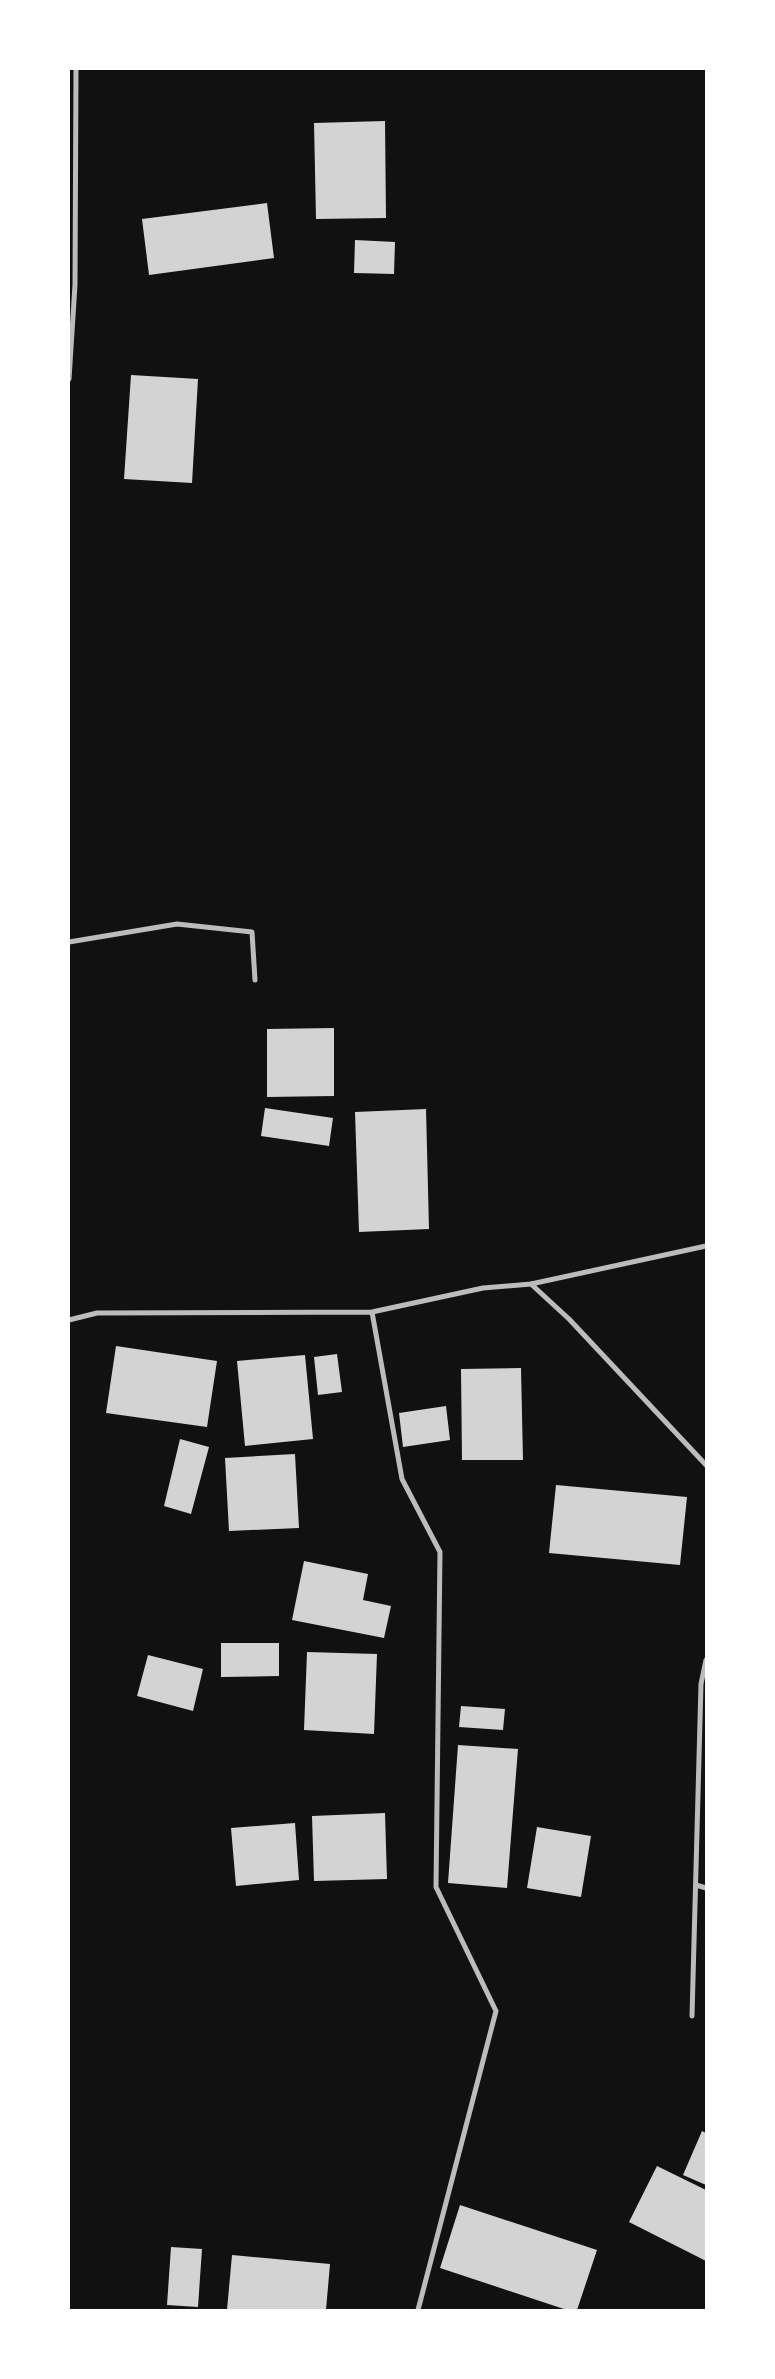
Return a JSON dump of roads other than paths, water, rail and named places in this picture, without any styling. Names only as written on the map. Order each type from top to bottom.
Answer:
[{"type":"street","points":[[69,379],[75,285],[76,69]]},
{"type":"street","points":[[69,942],[177,924],[252,932],[255,980]]},
{"type":"street","points":[[69,1320],[97,1313],[372,1312],[483,1288],[531,1284],[706,1246]]},
{"type":"street","points":[[531,1284],[569,1320],[706,1466]]},
{"type":"street","points":[[372,1312],[402,1479],[440,1552],[436,1887],[496,2011],[418,2310]]},
{"type":"street","points":[[692,2016],[701,1684],[706,1660]]},
{"type":"street","points":[[696,1885],[706,1888]]}]
